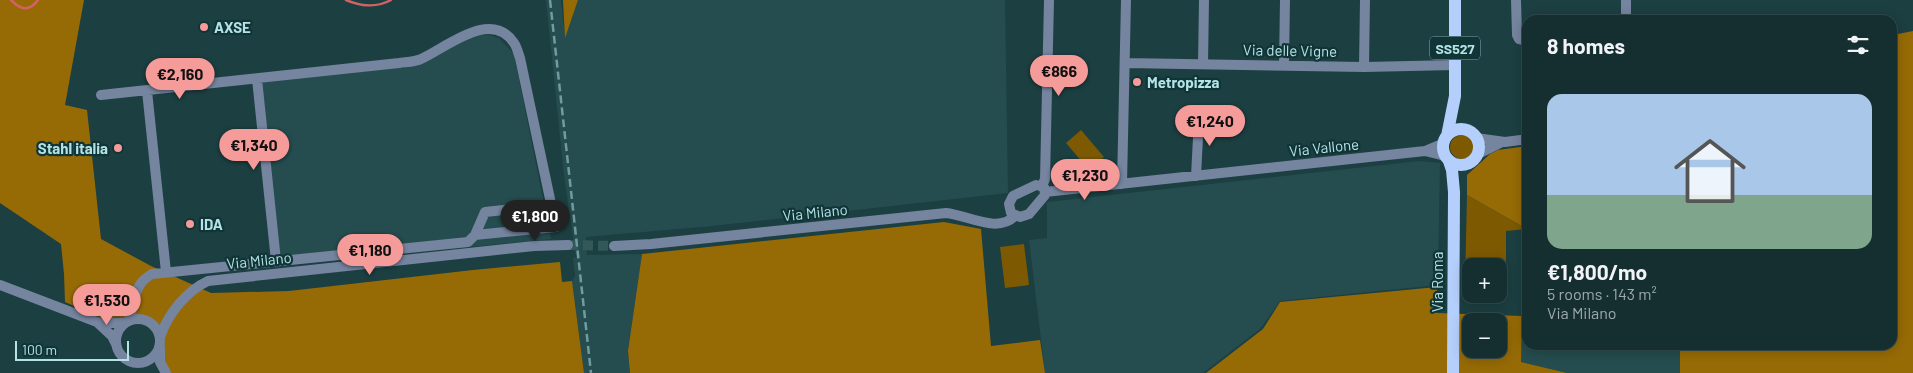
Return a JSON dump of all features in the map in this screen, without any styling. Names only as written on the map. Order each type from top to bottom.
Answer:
[{"type":"main road","name":"Via Roma","points":[[1453,373],[1454,192],[1452,170],[1446,149],[1455,96],[1455,0]]},
{"type":"main road","name":"Via Roma","points":[[1455,96],[1460,119],[1472,135]]},
{"type":"main road","points":[[1468,164],[1455,164],[1446,149],[1457,130],[1472,135]]},
{"type":"main road","name":"SS527","points":[[1468,164],[1478,154],[1479,145],[1472,135]]},
{"type":"main road","name":"Via Roma","points":[[1454,192],[1461,173],[1468,164]]},
{"type":"street","points":[[1044,189],[1049,0]]},
{"type":"street","points":[[1015,216],[1009,209],[1008,204],[1012,196],[1036,185],[1044,189],[1122,184],[1126,0]]},
{"type":"street","points":[[1203,64],[1204,0]]},
{"type":"street","points":[[1284,65],[1285,0]]},
{"type":"street","points":[[1364,67],[1365,0]]},
{"type":"street","points":[[1516,0],[1517,35],[1519,39],[1522,39]]},
{"type":"street","points":[[1626,0],[1626,15]]},
{"type":"street","points":[[101,95],[419,60],[464,34],[493,29],[504,33],[514,43],[520,58],[556,227],[475,235]]},
{"type":"street","name":"Via delle Vigne","points":[[1125,63],[1364,67],[1455,65]]},
{"type":"street","points":[[257,79],[276,261]]},
{"type":"street","points":[[147,91],[166,272]]},
{"type":"street","points":[[1196,176],[1199,118]]},
{"type":"street","points":[[1472,135],[1502,142],[1522,140]]},
{"type":"street","points":[[1478,154],[1502,142]]},
{"type":"street","name":"Via Vallone","points":[[1122,184],[1446,149]]},
{"type":"street","name":"Via Milano","points":[[614,246],[651,244],[946,213],[1004,224],[1015,216],[1020,217],[1028,214],[1044,189]]},
{"type":"street","points":[[116,344],[118,331],[128,321],[135,291],[145,278],[152,274],[468,242],[475,235],[482,219],[551,209]]},
{"type":"street","name":"Via Milano","points":[[147,321],[164,318],[173,312],[194,289],[208,281],[534,246],[568,245]]},
{"type":"street","points":[[0,285],[97,322],[118,323],[134,319],[147,321]]},
{"type":"street","points":[[134,300],[137,310],[147,321],[154,325],[160,341],[158,355],[165,373]]},
{"type":"street","name":"Via Milano","points":[[160,341],[173,312]]},
{"type":"street","points":[[97,322],[112,336],[118,350],[126,360],[165,373]]},
{"type":"street","points":[[138,363],[146,362],[153,358],[160,341]]},
{"type":"shaded area","points":[[0,0],[84,0],[65,105],[87,110],[101,239],[151,266],[211,293],[289,291],[560,262],[562,282],[572,281],[584,373],[171,373],[164,357],[162,336],[154,323],[146,317],[106,318],[96,316],[65,302],[61,244],[0,203]]},
{"type":"shaded area","points":[[546,0],[561,0],[565,36],[578,0],[1005,0],[1008,193],[713,226],[586,237],[587,255],[642,254],[628,351],[630,373],[584,373],[572,281],[575,276],[573,258],[576,257],[564,176]]},
{"type":"shaded area","points":[[563,0],[578,0],[565,38]]},
{"type":"shaded area","points":[[1913,31],[1913,373],[1680,373],[1680,350],[1897,350],[1897,34]]},
{"type":"shaded area","points":[[478,35],[489,35],[499,38],[514,54],[551,239],[276,266],[257,83],[417,63]]},
{"type":"shaded area","points":[[1081,130],[1104,157],[1089,170],[1066,143]]},
{"type":"shaded area","points":[[1462,135],[1467,136],[1473,142],[1473,152],[1467,158],[1462,159],[1457,158],[1451,152],[1450,147],[1451,142],[1457,136]]},
{"type":"shaded area","points":[[1522,147],[1522,226],[1467,195],[1467,175],[1490,154],[1498,150]]},
{"type":"shaded area","points":[[1419,161],[1440,163],[1438,285],[1280,301],[1260,329],[1203,373],[1045,373],[1029,240],[1047,238],[1047,202]]},
{"type":"shaded area","points":[[1467,195],[1522,226],[1522,229],[1506,231],[1506,258],[1466,258]]},
{"type":"shaded area","points":[[944,222],[981,229],[991,346],[1040,340],[1045,373],[630,373],[628,351],[642,254]]},
{"type":"shaded area","points":[[1024,244],[1029,285],[1005,288],[1000,247]]},
{"type":"shaded area","points":[[1437,287],[1437,313],[1462,314],[1462,358],[1507,358],[1507,315],[1522,316],[1521,362],[1567,373],[1206,373],[1263,329],[1280,302]]},
{"type":"shaded area","points":[[1522,305],[1522,350],[1680,350],[1680,373],[1567,373],[1521,362]]},
{"type":"waterway","points":[[11,0],[22,8],[28,8],[38,0]]},
{"type":"waterway","points":[[346,0],[368,5],[386,3],[391,0]]},
{"type":"tunnel","points":[[568,245],[614,246]]},
{"type":"railway","points":[[550,0],[591,373]]},
{"type":"place","name":"AXSE","points":[[204,27]]},
{"type":"place","name":"Metropizza","points":[[1137,82]]},
{"type":"place","name":"Stahl italia","points":[[118,148]]},
{"type":"place","name":"IDA","points":[[190,224]]}]
